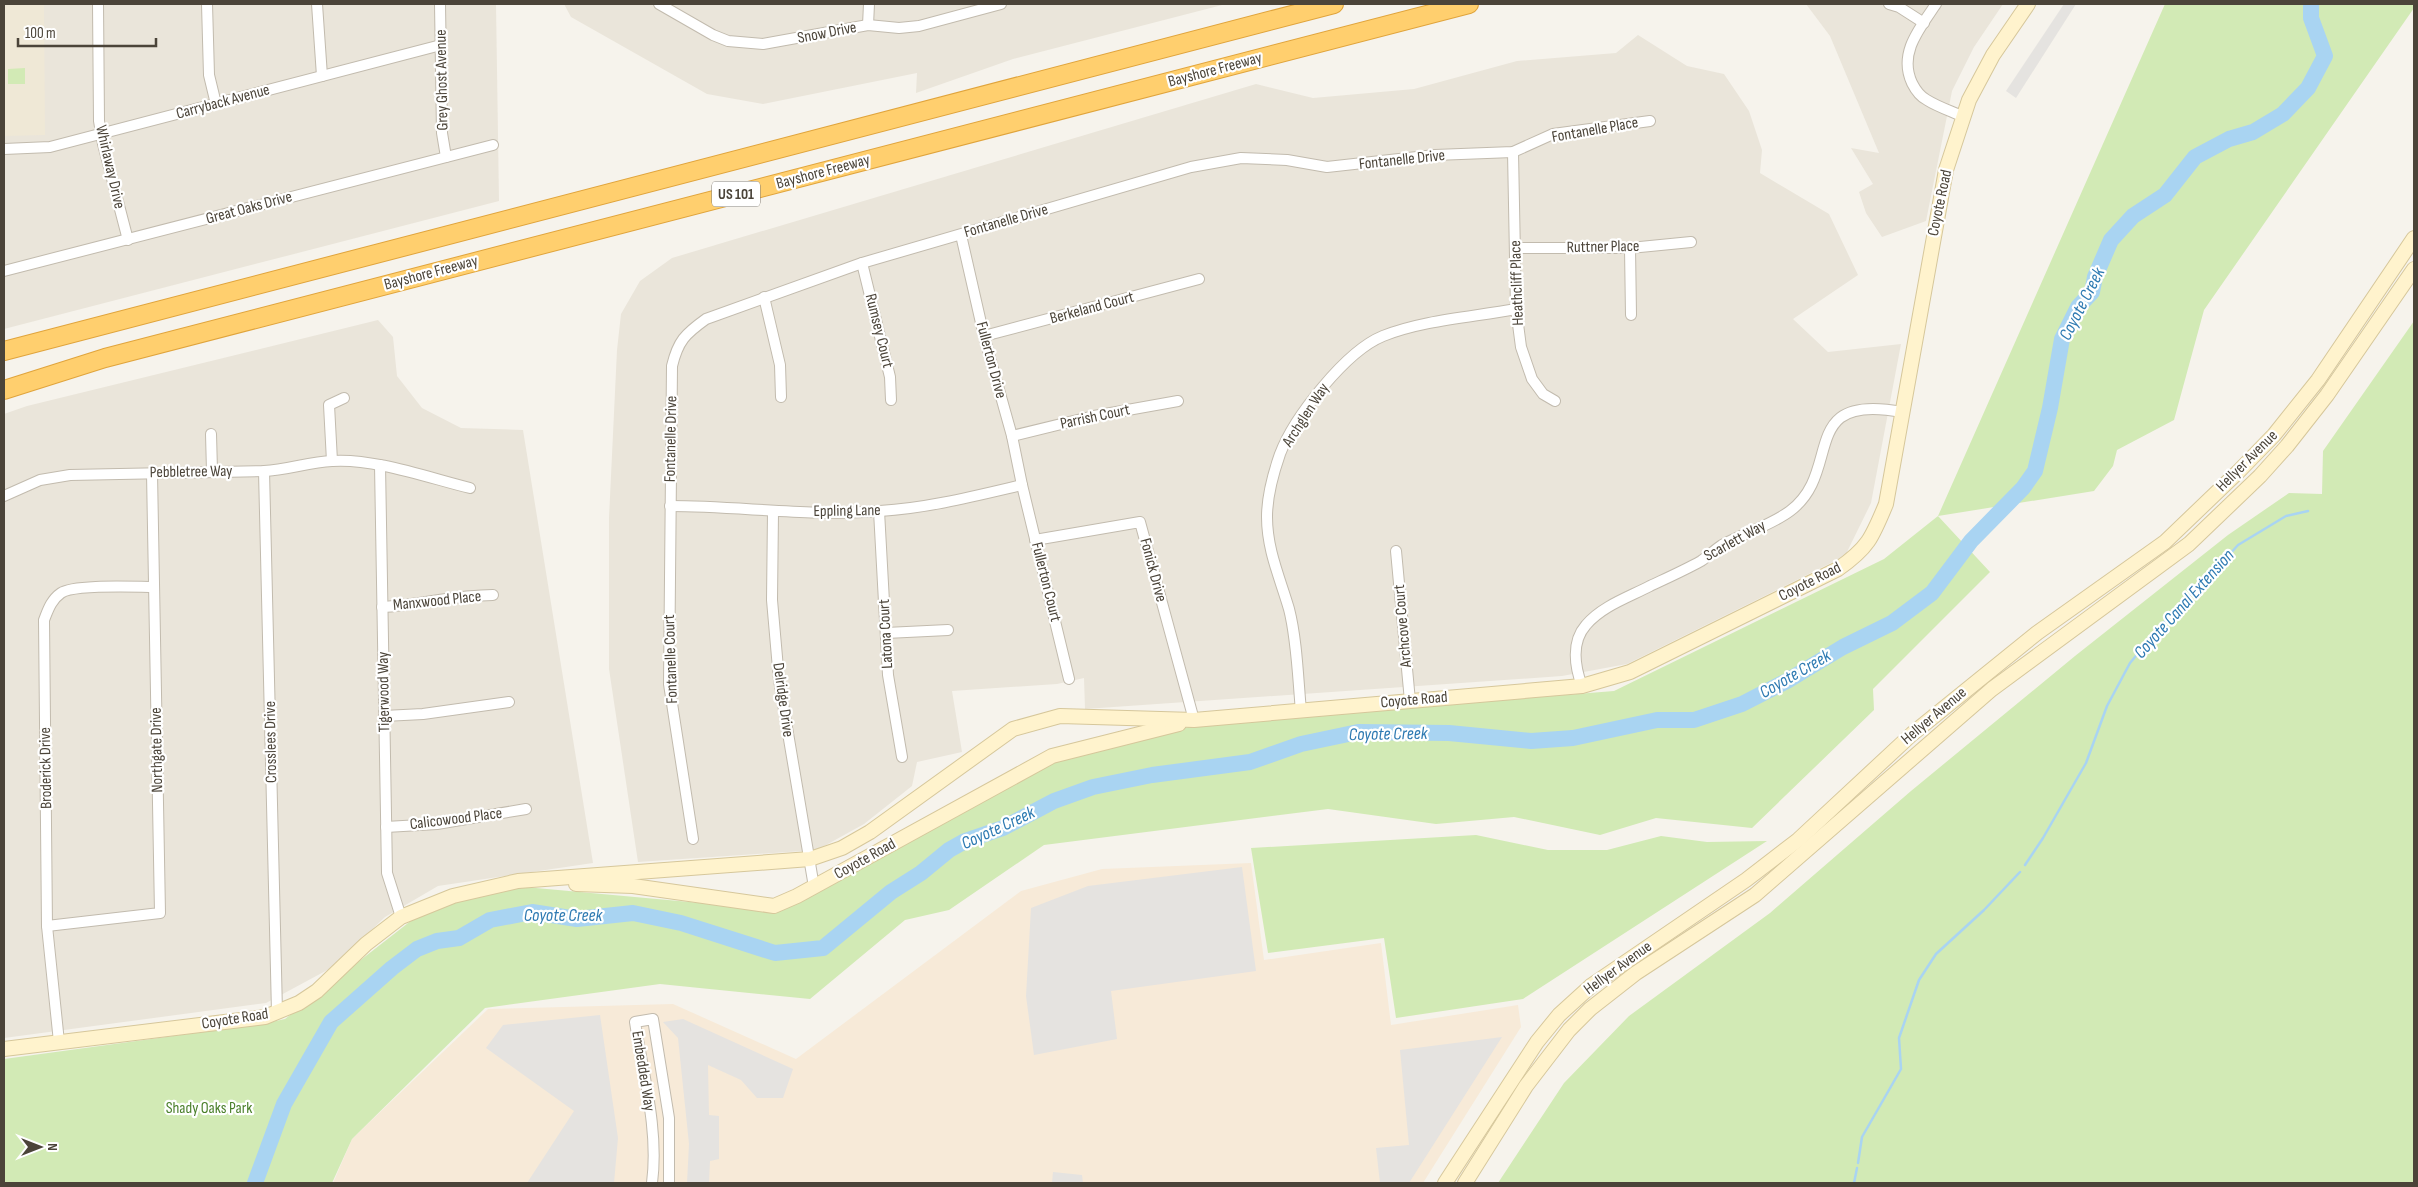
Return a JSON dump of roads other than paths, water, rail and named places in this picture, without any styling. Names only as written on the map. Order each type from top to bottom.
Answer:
[{"type":"highway","name":"Bayshore Freeway","points":[[4,351],[1334,4]]},
{"type":"highway","name":"Bayshore Freeway","points":[[4,390],[104,358],[1469,4]]},
{"type":"street","name":"Whirlaway Drive","points":[[98,4],[101,134],[128,240]]},
{"type":"street","points":[[207,4],[209,75],[216,104]]},
{"type":"street","points":[[317,4],[322,76]]},
{"type":"street","name":"Grey Ghost Avenue","points":[[440,4],[442,133],[446,157]]},
{"type":"street","name":"Snow Drive","points":[[660,4],[713,35],[748,44],[764,44],[868,25],[899,28],[919,26],[986,6],[1001,4]]},
{"type":"street","points":[[868,25],[869,4]]},
{"type":"street","points":[[1889,4],[1899,7],[1924,23]]},
{"type":"street","points":[[1936,4],[1910,47],[1907,58],[1908,74],[1914,87],[1926,100],[1962,116]]},
{"type":"street","name":"Coyote Road","points":[[4,1049],[265,1017],[299,1003],[317,991],[366,944],[401,917],[453,896],[518,881],[810,859],[842,848],[870,832],[1013,730],[1060,716],[1194,720],[1582,686],[1630,672],[1838,570],[1858,556],[1872,539],[1886,504],[1934,226],[1946,170],[1962,116],[1993,55],[2028,4]]},
{"type":"street","name":"Carryback Avenue","points":[[4,149],[50,147],[441,46]]},
{"type":"street","name":"Fontanelle Place","points":[[1514,152],[1553,134],[1650,121]]},
{"type":"street","name":"Great Oaks Drive","points":[[4,271],[494,145]]},
{"type":"street","name":"Fontanelle Drive","points":[[670,506],[672,366],[677,346],[691,330],[706,319],[862,263],[1191,167],[1241,158],[1287,160],[1327,167],[1435,156],[1514,152]]},
{"type":"street","name":"Heathcliff Place","points":[[1514,152],[1516,309],[1521,346],[1532,379],[1543,394],[1555,401]]},
{"type":"street","name":"Fullerton Drive","points":[[961,235],[984,336],[1012,436],[1022,485]]},
{"type":"street","name":"Hellyer Avenue","points":[[1445,1183],[1537,1042],[1559,1015],[1592,985],[1746,880],[1798,840],[1912,734],[1978,680],[2037,633],[2165,542],[2274,435],[2318,380],[2414,238]]},
{"type":"street","name":"Ruttner Place","points":[[1516,248],[1630,248],[1691,242]]},
{"type":"street","points":[[1630,248],[1631,315]]},
{"type":"street","name":"Rumsey Court","points":[[862,263],[890,377],[891,400]]},
{"type":"street","name":"Hellyer Avenue","points":[[1465,1183],[1526,1086],[1569,1030],[1590,1009],[1636,974],[1755,894],[1992,689],[2189,544],[2260,476],[2287,446],[2327,395],[2414,269]]},
{"type":"street","name":"Berkeland Court","points":[[984,336],[1199,279]]},
{"type":"street","points":[[764,297],[780,364],[781,397]]},
{"type":"street","name":"Archglen Way","points":[[1301,711],[1291,618],[1272,560],[1267,518],[1271,485],[1281,453],[1294,428],[1338,368],[1358,350],[1381,337],[1401,330],[1516,309]]},
{"type":"street","points":[[332,461],[329,405],[344,398]]},
{"type":"street","name":"Parrish Court","points":[[1012,436],[1094,416],[1178,401]]},
{"type":"street","name":"Scarlett Way","points":[[1582,686],[1576,665],[1577,646],[1585,626],[1603,610],[1701,561],[1722,546],[1798,506],[1814,484],[1825,438],[1834,424],[1844,416],[1865,408],[1902,412]]},
{"type":"street","points":[[211,434],[212,471]]},
{"type":"street","points":[[2274,435],[2287,446]]},
{"type":"street","name":"Pebbletree Way","points":[[4,496],[40,480],[70,475],[212,471],[264,472],[332,461],[380,465],[470,488]]},
{"type":"street","name":"Tigerwood Way","points":[[380,465],[387,874],[401,917]]},
{"type":"street","name":"Crosslees Drive","points":[[264,472],[277,1012]]},
{"type":"street","name":"Northgate Drive","points":[[47,926],[160,913],[152,473]]},
{"type":"street","name":"Eppling Lane","points":[[670,506],[773,512],[879,511],[955,501],[1022,485]]},
{"type":"street","name":"Fullerton Court","points":[[1022,485],[1069,679]]},
{"type":"street","name":"Fontanelle Court","points":[[670,506],[669,684],[693,839]]},
{"type":"street","name":"Latona Court","points":[[879,511],[888,675],[902,757]]},
{"type":"street","name":"Delridge Drive","points":[[773,512],[772,600],[779,680],[814,887]]},
{"type":"street","name":"Fonick Drive","points":[[1035,540],[1140,522],[1194,720]]},
{"type":"street","name":"Archcove Court","points":[[1396,551],[1410,701]]},
{"type":"street","name":"Broderick Drive","points":[[59,1042],[47,926],[44,620],[50,604],[62,593],[69,590],[76,588],[154,587]]},
{"type":"street","name":"Manxwood Place","points":[[382,607],[412,605],[472,595],[493,595]]},
{"type":"street","points":[[886,633],[948,630]]},
{"type":"street","points":[[384,716],[423,714],[509,702]]},
{"type":"street","name":"Coyote Road","points":[[518,881],[633,886],[774,906],[814,887],[1052,756],[1194,720]]},
{"type":"street","name":"Calicowood Place","points":[[386,827],[437,824],[526,810]]},
{"type":"street","points":[[1627,960],[1636,974]]},
{"type":"street","name":"Embedded Way","points":[[652,1183],[651,1120],[635,1022],[653,1019],[669,1118],[669,1183]]},
{"type":"waterway","name":"Coyote Creek","points":[[255,1183],[284,1104],[331,1022],[392,968],[417,949],[437,941],[459,938],[490,920],[532,912],[577,919],[633,913],[681,923],[775,953],[823,948],[891,892],[921,873],[949,850],[965,841],[1003,828],[1054,801],[1093,787],[1152,775],[1250,762],[1301,744],[1358,732],[1449,733],[1531,741],[1573,738],[1657,720],[1694,720],[1742,704],[1787,681],[1843,647],[1892,623],[1932,593],[1971,541],[2023,488],[2035,471],[2050,408],[2062,339],[2078,307],[2092,292],[2095,277],[2111,240],[2133,216],[2165,195],[2195,157],[2229,139],[2253,132],[2283,114],[2308,88],[2325,56],[2311,18],[2311,4]]},
{"type":"waterway","name":"Coyote Canal Extension","points":[[2025,865],[2043,838],[2086,763],[2107,706],[2130,663],[2181,602],[2204,583],[2238,545],[2286,516],[2308,511]]},
{"type":"waterway","name":"Coyote Canal Extension","points":[[1858,1163],[1862,1137],[1901,1069],[1899,1038],[1919,980],[1936,954],[1984,910],[2020,872]]},
{"type":"waterway","name":"Coyote Canal Extension","points":[[1854,1183],[1857,1168]]},
{"type":"park label","name":"Shady Oaks Park","points":[[209,1108]]}]
